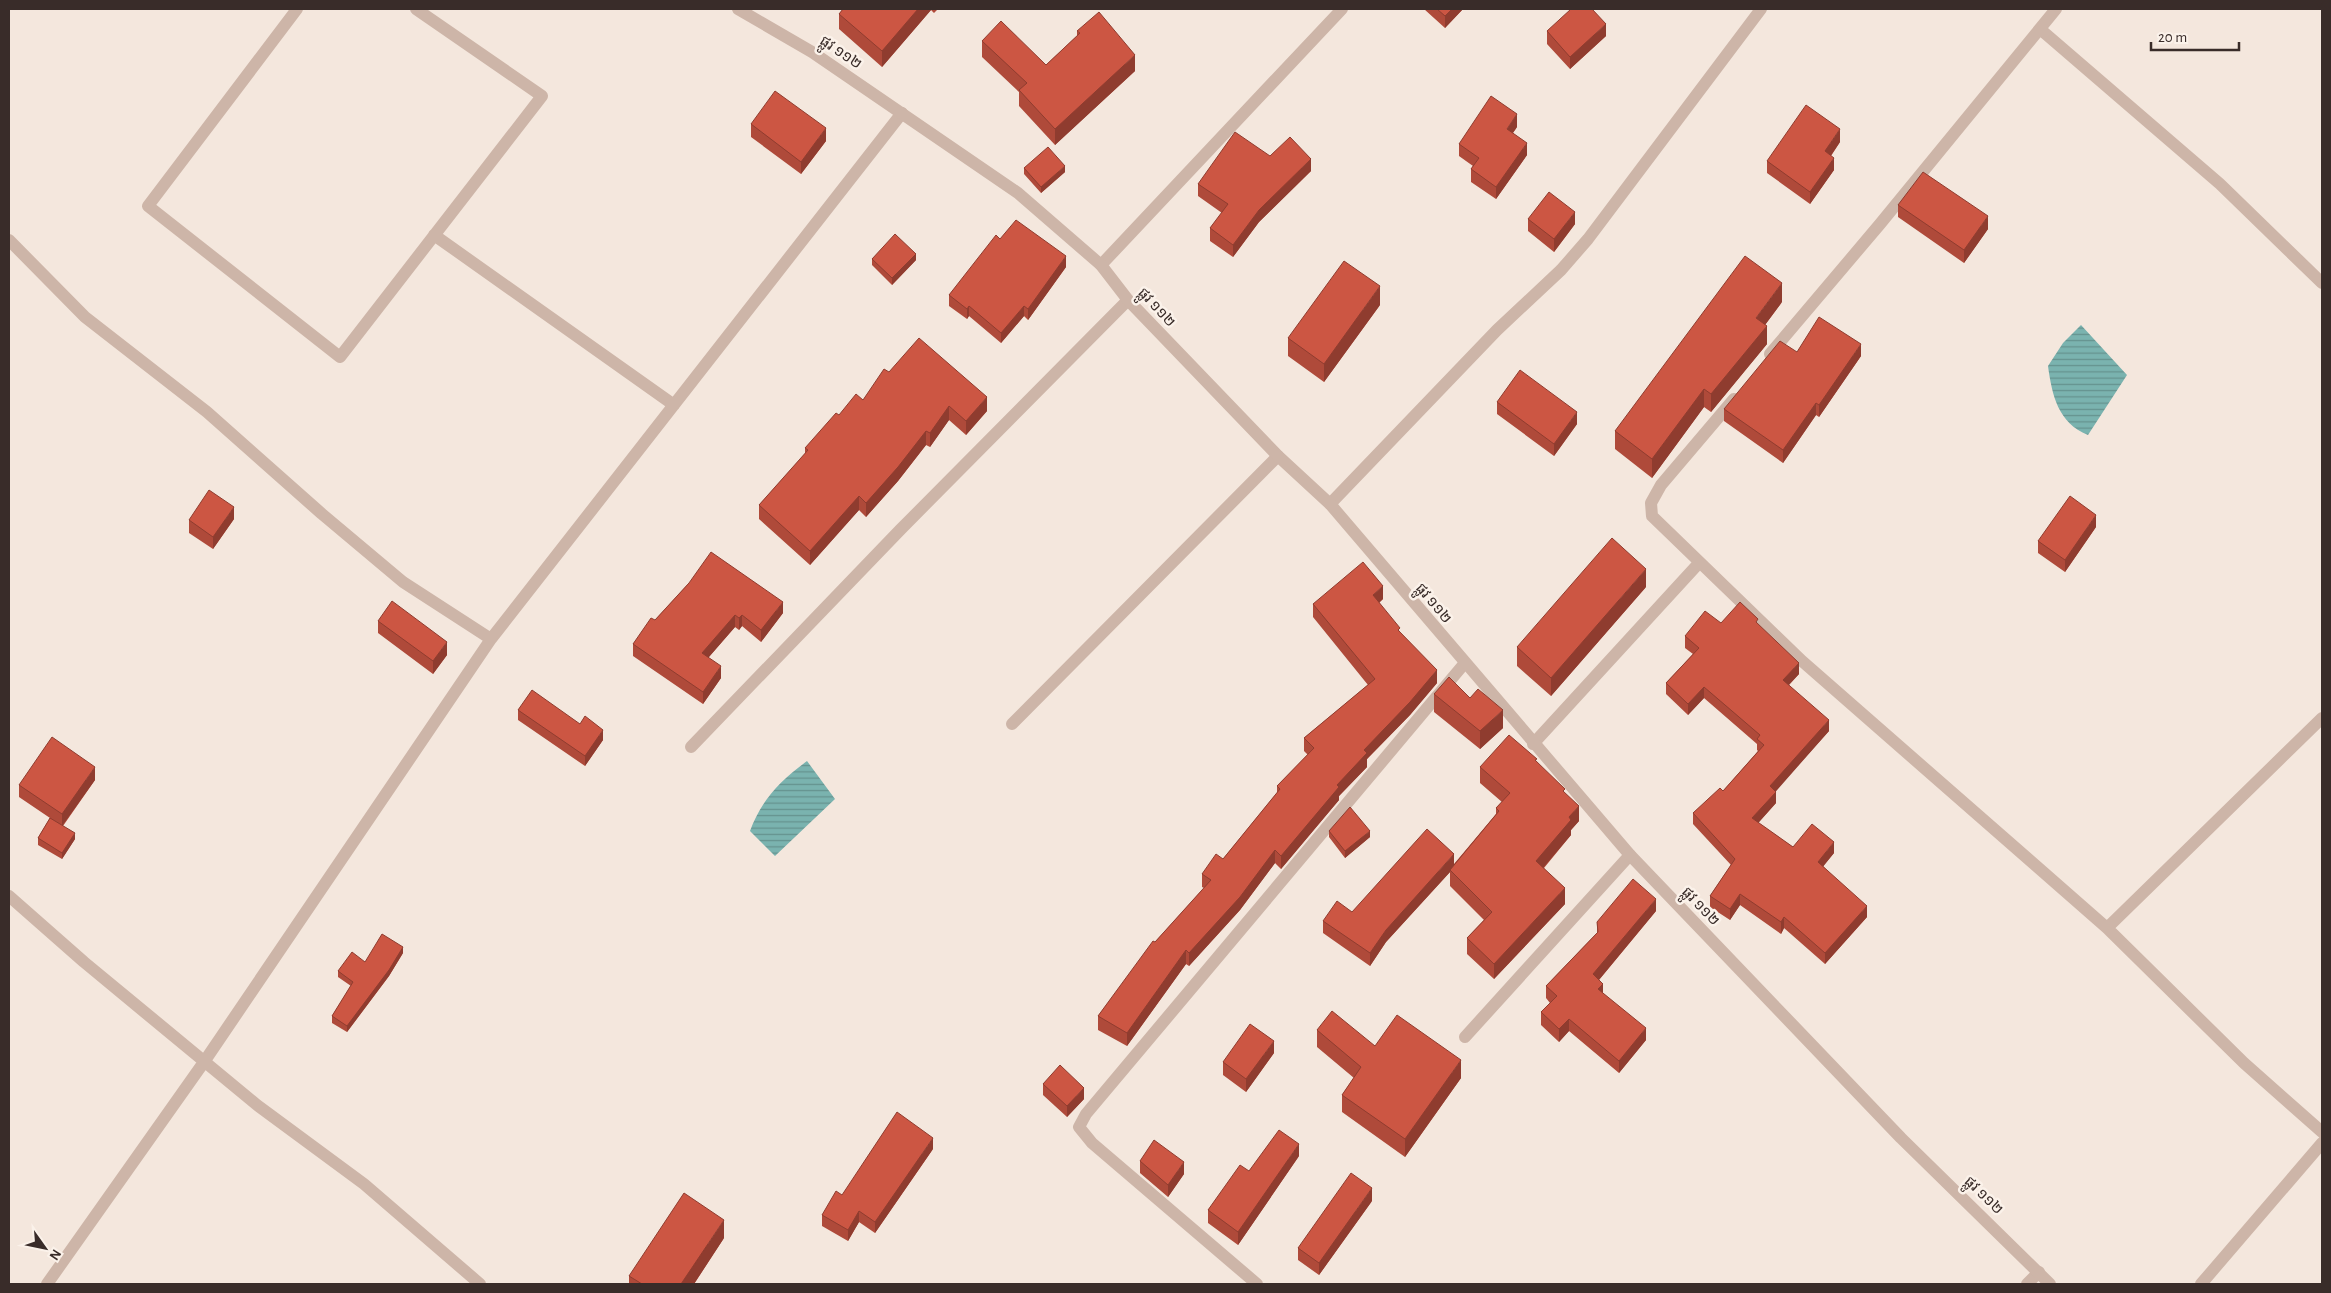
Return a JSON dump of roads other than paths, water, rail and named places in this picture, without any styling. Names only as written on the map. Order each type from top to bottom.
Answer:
[{"type":"street","points":[[297,9],[148,206],[340,357],[542,96],[416,9]]},
{"type":"street","name":"ផ្លូវ ១១២","points":[[738,9],[812,52],[1018,193],[1101,265],[1128,300],[1278,456],[1330,504],[1464,664],[1630,855],[1901,1138],[2050,1284]]},
{"type":"street","points":[[1101,265],[1342,9]]},
{"type":"street","points":[[1330,504],[1497,330],[1561,270],[1583,245],[1761,9]]},
{"type":"street","points":[[1762,364],[1880,224],[2056,9]]},
{"type":"street","points":[[2040,29],[2220,184],[2322,283]]},
{"type":"street","points":[[47,1284],[204,1062],[492,639],[902,113]]},
{"type":"street","points":[[434,235],[674,405]]},
{"type":"street","points":[[9,240],[85,317],[207,412],[322,514],[403,582],[492,639]]},
{"type":"street","points":[[691,747],[900,530],[1128,300]]},
{"type":"street","points":[[1744,386],[1661,486],[1650,503],[1652,516],[1802,661],[2107,928],[2244,1063],[2322,1132]]},
{"type":"street","points":[[1012,724],[1278,456]]},
{"type":"street","points":[[1533,744],[1699,563]]},
{"type":"street","points":[[1257,1284],[1092,1143],[1079,1126],[1086,1114],[1464,664]]},
{"type":"street","points":[[2107,928],[2322,718]]},
{"type":"street","points":[[1466,1037],[1630,855]]},
{"type":"street","points":[[9,896],[84,962],[204,1062],[257,1105],[364,1184],[480,1284]]},
{"type":"street","points":[[2202,1284],[2322,1143]]},
{"type":"street","points":[[2027,1284],[2038,1272]]},
{"type":"water","points":[[2081,325],[2127,375],[2088,435],[2078,430],[2063,416],[2052,387],[2048,366],[2063,343]]},
{"type":"water","points":[[807,761],[835,799],[775,856],[750,831],[766,800],[788,776]]}]
